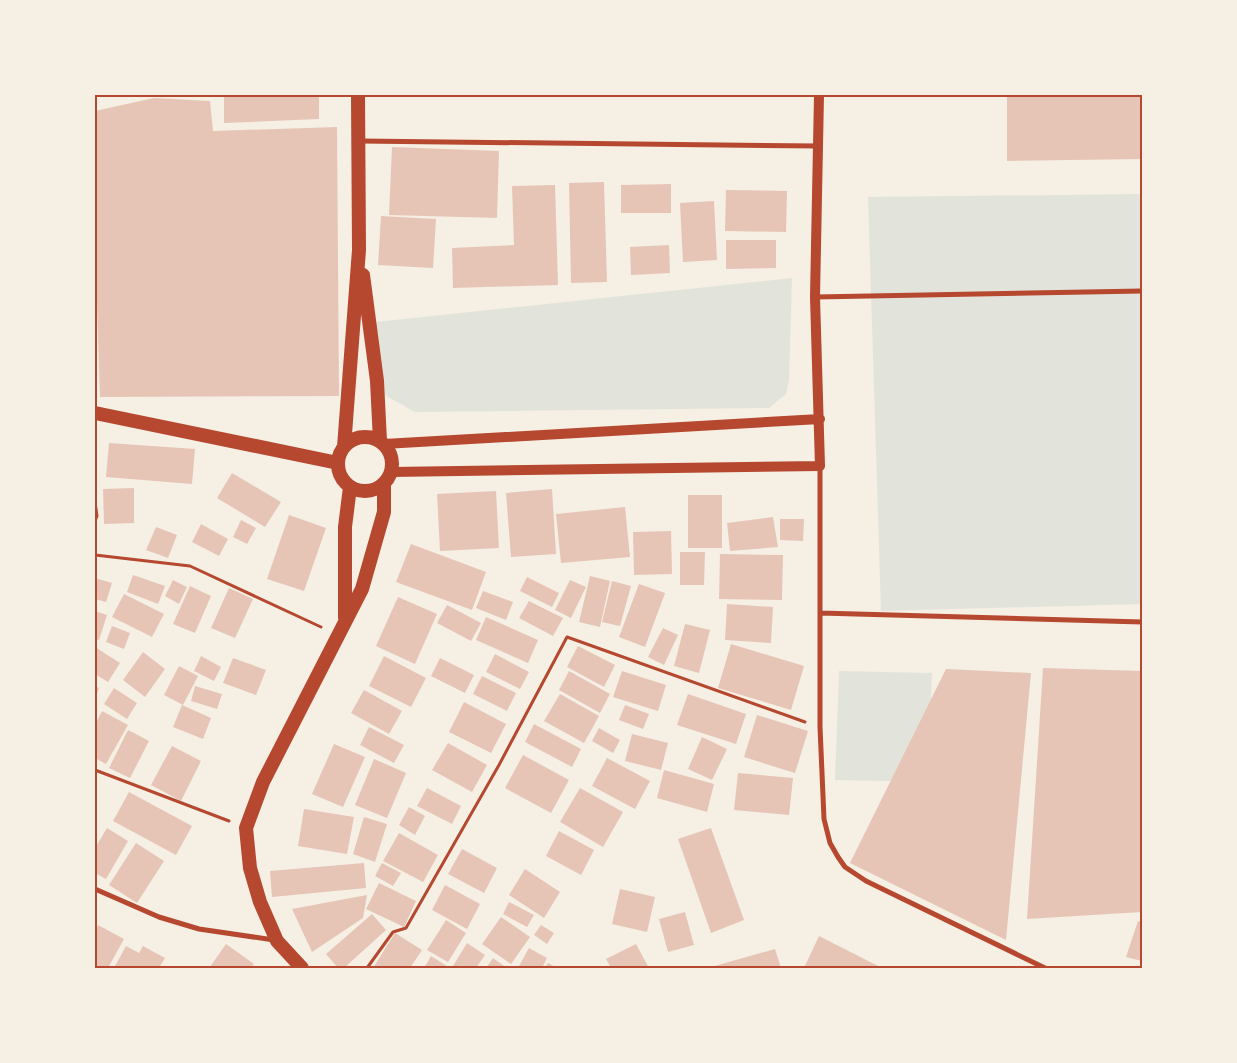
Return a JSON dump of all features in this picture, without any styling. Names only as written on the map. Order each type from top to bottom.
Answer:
[{"type":"highway","points":[[358,95],[359,250],[344,447],[338,463],[341,476],[350,487],[361,491],[373,490],[387,478]]},
{"type":"highway","points":[[359,250],[377,381],[382,443]]},
{"type":"highway","points":[[95,413],[338,463]]},
{"type":"highway","points":[[302,968],[277,941],[260,902],[250,868],[246,828],[263,782],[362,589],[380,530],[386,501],[387,478],[392,462],[390,452],[382,443],[365,437],[357,438],[344,447]]},
{"type":"highway","points":[[345,621],[346,527],[350,487]]},
{"type":"main road","points":[[387,478],[820,466],[815,297],[819,95]]},
{"type":"main road","points":[[382,443],[820,419]]},
{"type":"street","points":[[359,141],[819,146]]},
{"type":"street","points":[[815,297],[1142,290]]},
{"type":"street","points":[[820,466],[820,727],[824,819],[830,843],[845,867],[866,881],[1046,968]]},
{"type":"street","points":[[820,613],[1142,622]]},
{"type":"street","points":[[95,889],[126,904],[167,920],[199,929],[277,941]]},
{"type":"path","points":[[95,502],[97,516],[95,521]]},
{"type":"path","points":[[95,555],[190,566],[338,634]]},
{"type":"path","points":[[367,968],[393,932],[406,928],[499,764],[567,637],[820,727]]},
{"type":"path","points":[[95,770],[246,828]]},
{"type":"shaded area","points":[[1142,194],[1142,604],[881,611],[868,197]]},
{"type":"shaded area","points":[[792,278],[789,381],[786,394],[769,408],[415,412],[383,394],[366,323]]},
{"type":"shaded area","points":[[839,671],[932,673],[928,782],[835,780]]},
{"type":"building","points":[[224,95],[319,95],[319,119],[224,123]]},
{"type":"building","points":[[1007,95],[1142,95],[1142,159],[1007,161]]},
{"type":"building","points":[[154,98],[210,101],[213,131],[337,127],[339,396],[100,397],[95,243],[95,111]]},
{"type":"building","points":[[392,147],[499,151],[497,218],[389,215]]},
{"type":"building","points":[[604,182],[607,282],[571,283],[569,183]]},
{"type":"building","points":[[671,184],[671,213],[621,213],[621,185]]},
{"type":"building","points":[[555,185],[558,285],[453,288],[452,248],[514,245],[512,186]]},
{"type":"building","points":[[726,190],[787,191],[786,232],[725,231]]},
{"type":"building","points":[[714,201],[717,260],[683,262],[680,203]]},
{"type":"building","points":[[381,216],[436,219],[433,268],[378,265]]},
{"type":"building","points":[[726,240],[776,240],[776,268],[726,269]]},
{"type":"building","points":[[669,245],[670,273],[631,275],[630,247]]},
{"type":"building","points":[[109,443],[195,449],[192,484],[106,477]]},
{"type":"building","points":[[232,473],[281,502],[265,527],[217,498]]},
{"type":"building","points":[[134,488],[134,523],[104,524],[103,489]]},
{"type":"building","points":[[552,489],[556,554],[511,557],[506,493]]},
{"type":"building","points":[[496,491],[499,548],[440,551],[437,494]]},
{"type":"building","points":[[688,495],[722,495],[722,548],[688,548]]},
{"type":"building","points":[[625,507],[630,557],[561,563],[556,514]]},
{"type":"building","points":[[289,515],[326,528],[304,591],[267,579]]},
{"type":"building","points":[[773,517],[778,547],[730,551],[727,523]]},
{"type":"building","points":[[780,519],[804,519],[803,541],[780,540]]},
{"type":"building","points":[[241,520],[256,528],[247,544],[233,537]]},
{"type":"building","points":[[201,524],[228,539],[219,556],[192,542]]},
{"type":"building","points":[[156,527],[177,535],[168,558],[146,550]]},
{"type":"building","points":[[671,531],[672,574],[634,575],[633,532]]},
{"type":"building","points":[[411,544],[486,572],[472,610],[396,582]]},
{"type":"building","points":[[680,552],[705,552],[704,585],[680,585]]},
{"type":"building","points":[[720,554],[783,555],[782,600],[719,599]]},
{"type":"building","points":[[133,575],[165,586],[158,604],[127,592]]},
{"type":"building","points":[[590,576],[610,581],[600,627],[579,622]]},
{"type":"building","points":[[527,577],[559,593],[552,607],[520,591]]},
{"type":"building","points":[[95,578],[112,583],[106,602],[95,599]]},
{"type":"building","points":[[173,580],[187,587],[179,604],[165,596]]},
{"type":"building","points":[[570,580],[586,587],[571,618],[555,610]]},
{"type":"building","points":[[612,581],[631,586],[620,626],[602,622]]},
{"type":"building","points":[[639,584],[665,593],[645,647],[619,637]]},
{"type":"building","points":[[190,586],[211,596],[195,633],[173,624]]},
{"type":"building","points":[[229,588],[253,599],[235,638],[211,628]]},
{"type":"building","points":[[483,591],[513,602],[506,620],[476,608]]},
{"type":"building","points":[[124,594],[164,614],[152,637],[112,617]]},
{"type":"building","points":[[398,597],[437,614],[415,664],[376,646]]},
{"type":"building","points":[[529,601],[563,618],[553,636],[519,618]]},
{"type":"building","points":[[727,604],[773,607],[771,643],[725,640]]},
{"type":"building","points":[[447,605],[481,623],[471,641],[437,623]]},
{"type":"building","points":[[95,611],[107,615],[99,640],[95,639]]},
{"type":"building","points":[[486,617],[538,640],[528,663],[476,640]]},
{"type":"building","points":[[685,624],[710,630],[699,673],[674,666]]},
{"type":"building","points":[[112,626],[130,633],[124,649],[106,642]]},
{"type":"building","points":[[663,628],[678,635],[664,665],[648,657]]},
{"type":"building","points":[[731,644],[804,666],[791,710],[718,688]]},
{"type":"building","points":[[578,646],[615,665],[604,687],[567,667]]},
{"type":"building","points":[[95,647],[120,663],[108,682],[95,674]]},
{"type":"building","points":[[143,652],[165,669],[145,697],[123,680]]},
{"type":"building","points":[[495,654],[529,672],[520,689],[486,672]]},
{"type":"building","points":[[201,656],[221,667],[214,681],[194,671]]},
{"type":"building","points":[[384,656],[426,678],[411,707],[369,686]]},
{"type":"building","points":[[233,658],[266,670],[256,695],[223,683]]},
{"type":"building","points":[[440,658],[474,675],[465,693],[431,676]]},
{"type":"building","points":[[179,666],[198,676],[183,705],[164,695]]},
{"type":"building","points":[[1043,668],[1142,671],[1142,912],[1027,919]]},
{"type":"building","points":[[946,669],[1031,673],[1006,940],[850,863]]},
{"type":"building","points":[[569,671],[610,694],[600,713],[559,690]]},
{"type":"building","points":[[622,671],[666,685],[658,711],[613,697]]},
{"type":"building","points":[[482,676],[516,693],[507,711],[473,694]]},
{"type":"building","points":[[95,686],[99,688],[95,700]]},
{"type":"building","points":[[195,686],[222,694],[217,709],[191,701]]},
{"type":"building","points":[[114,688],[137,703],[127,719],[104,704]]},
{"type":"building","points":[[364,690],[402,711],[389,734],[351,713]]},
{"type":"building","points":[[560,694],[599,716],[584,743],[544,721]]},
{"type":"building","points":[[688,694],[746,714],[736,744],[677,725]]},
{"type":"building","points":[[464,702],[506,724],[491,753],[449,732]]},
{"type":"building","points":[[182,705],[211,718],[203,739],[173,727]]},
{"type":"building","points":[[625,705],[649,714],[643,729],[619,720]]},
{"type":"building","points":[[102,711],[128,725],[106,764],[95,758],[95,725]]},
{"type":"building","points":[[757,715],[808,731],[795,773],[744,757]]},
{"type":"building","points":[[534,724],[581,749],[572,767],[525,742]]},
{"type":"building","points":[[369,727],[404,745],[394,763],[360,745]]},
{"type":"building","points":[[599,728],[620,740],[613,753],[592,741]]},
{"type":"building","points":[[128,730],[149,741],[130,778],[109,768]]},
{"type":"building","points":[[632,734],[668,743],[661,770],[625,761]]},
{"type":"building","points":[[702,737],[727,749],[712,780],[688,769]]},
{"type":"building","points":[[448,743],[487,765],[472,792],[432,770]]},
{"type":"building","points":[[334,744],[365,757],[343,807],[312,794]]},
{"type":"building","points":[[172,746],[201,761],[181,801],[151,785]]},
{"type":"building","points":[[523,755],[569,780],[551,813],[505,788]]},
{"type":"building","points":[[607,758],[650,781],[635,809],[592,786]]},
{"type":"building","points":[[374,759],[406,773],[387,818],[355,805]]},
{"type":"building","points":[[664,770],[714,784],[707,812],[657,798]]},
{"type":"building","points":[[738,773],[793,778],[789,815],[734,810]]},
{"type":"building","points":[[427,788],[461,806],[452,824],[417,806]]},
{"type":"building","points":[[580,788],[623,812],[603,847],[560,822]]},
{"type":"building","points":[[129,792],[192,826],[176,855],[113,821]]},
{"type":"building","points":[[409,807],[425,816],[415,835],[399,825]]},
{"type":"building","points":[[304,809],[354,817],[347,854],[298,846]]},
{"type":"building","points":[[364,817],[387,824],[375,862],[353,854]]},
{"type":"building","points":[[107,828],[128,841],[106,879],[95,873],[95,848]]},
{"type":"building","points":[[711,828],[744,920],[711,933],[678,839]]},
{"type":"building","points":[[559,831],[594,850],[581,875],[546,856]]},
{"type":"building","points":[[399,833],[438,855],[423,882],[383,861]]},
{"type":"building","points":[[136,843],[164,861],[137,903],[109,885]]},
{"type":"building","points":[[462,849],[497,868],[484,893],[448,874]]},
{"type":"building","points":[[364,863],[366,888],[272,897],[270,871]]},
{"type":"building","points":[[382,863],[401,873],[393,886],[375,876]]},
{"type":"building","points":[[525,869],[560,892],[544,918],[509,895]]},
{"type":"building","points":[[379,883],[416,901],[404,927],[366,909]]},
{"type":"building","points":[[445,885],[480,904],[467,929],[432,910]]},
{"type":"building","points":[[620,889],[655,897],[647,932],[612,924]]},
{"type":"building","points":[[367,895],[363,918],[312,952],[292,909]]},
{"type":"building","points":[[509,902],[534,915],[527,927],[503,914]]},
{"type":"building","points":[[685,912],[694,945],[668,952],[659,919]]},
{"type":"building","points":[[372,914],[386,930],[344,968],[338,968],[326,954]]},
{"type":"building","points":[[501,917],[530,937],[511,964],[482,944]]},
{"type":"building","points":[[446,920],[466,933],[448,962],[427,950]]},
{"type":"building","points":[[1138,921],[1142,923],[1142,961],[1126,957]]},
{"type":"building","points":[[98,925],[124,939],[108,968],[95,968],[95,931]]},
{"type":"building","points":[[541,925],[554,933],[547,944],[534,935]]},
{"type":"building","points":[[395,933],[422,950],[410,968],[373,968]]},
{"type":"building","points":[[819,936],[882,968],[804,968]]},
{"type":"building","points":[[467,943],[485,955],[476,968],[456,968],[453,966]]},
{"type":"building","points":[[226,944],[254,964],[251,968],[210,967]]},
{"type":"building","points":[[636,944],[649,968],[611,968],[606,959]]},
{"type":"building","points":[[126,946],[139,953],[143,946],[165,958],[159,968],[114,968]]},
{"type":"building","points":[[529,948],[547,958],[542,968],[518,968]]},
{"type":"building","points":[[775,949],[781,968],[711,968],[711,967]]},
{"type":"building","points":[[431,956],[450,968],[424,968]]},
{"type":"building","points":[[493,958],[507,968],[486,968]]},
{"type":"building","points":[[548,963],[557,968],[545,968]]}]
